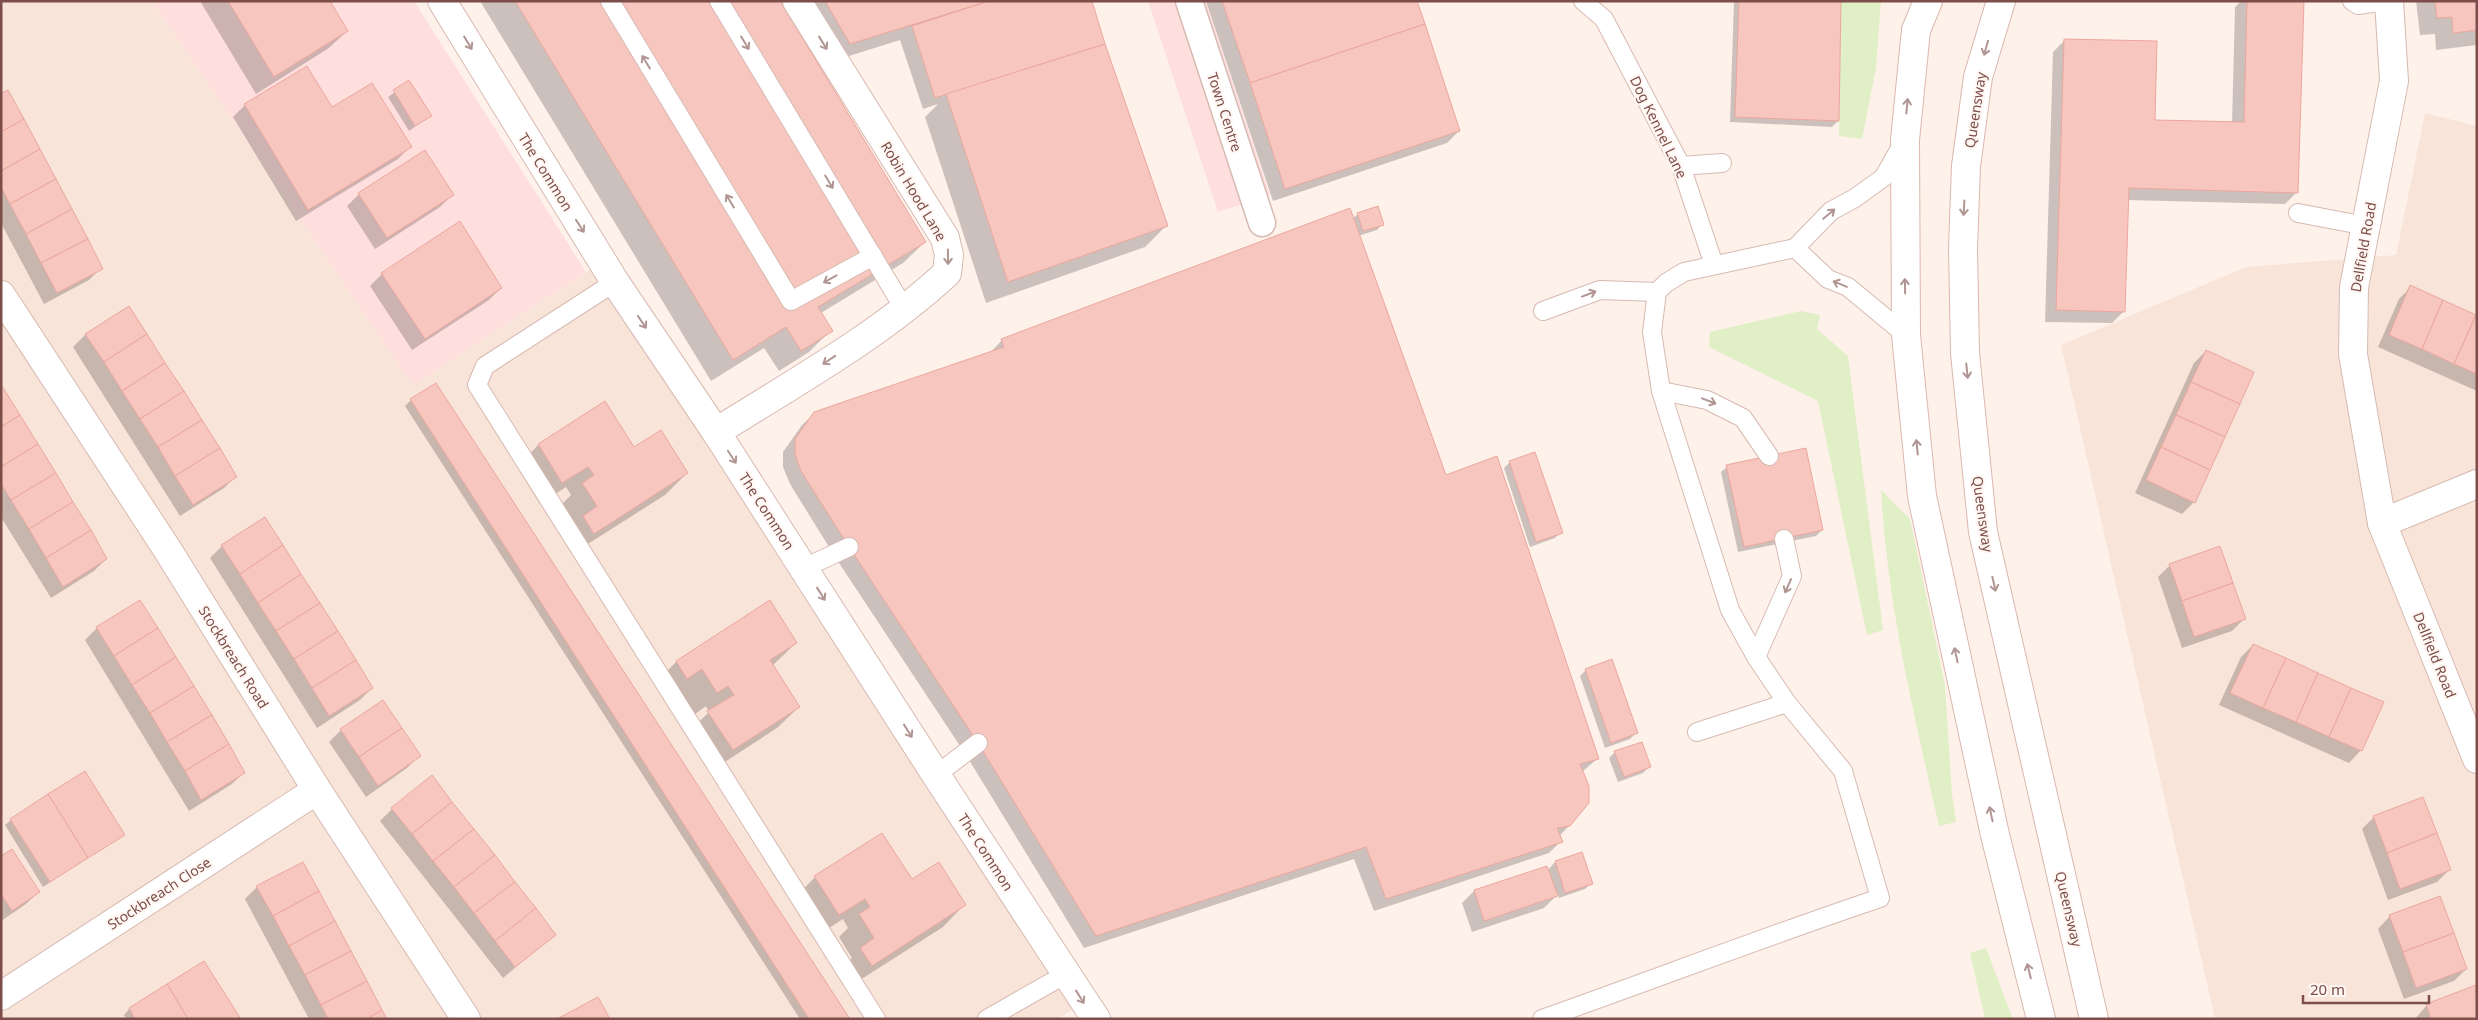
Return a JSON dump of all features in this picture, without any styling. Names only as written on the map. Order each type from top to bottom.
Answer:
[{"type":"street","name":"The Common","points":[[442,1],[615,282],[716,432],[936,775],[1096,1019]]},
{"type":"street","name":"Robin Hood Lane","points":[[716,432],[904,310],[947,273],[949,255],[945,238],[797,1]]},
{"type":"street","name":"Town Centre","points":[[1189,1],[1262,223]]},
{"type":"street","points":[[1928,1],[1916,30],[1904,140],[1906,335],[1922,496],[1995,835],[2040,1019]]},
{"type":"street","name":"Queensway","points":[[2001,1],[1978,77],[1966,166],[1963,248],[1965,354],[1983,532],[2094,1019]]},
{"type":"street","name":"Dellfield Road","points":[[2387,1],[2394,81],[2354,287],[2354,354],[2382,523],[2477,759]]},
{"type":"street","name":"Stockbreach Road","points":[[1,295],[167,549],[317,790],[466,1019]]},
{"type":"street","points":[[2382,523],[2477,484]]},
{"type":"street","name":"Stockbreach Close","points":[[1,996],[317,790]]},
{"type":"lane","points":[[610,1],[791,301],[873,256]]},
{"type":"lane","points":[[720,1],[904,310]]},
{"type":"lane","name":"Dog Kennel Lane","points":[[1583,1],[1604,20],[1681,166],[1714,266]]},
{"type":"lane","points":[[2352,1],[2358,4],[2387,1]]},
{"type":"lane","points":[[1542,1019],[1686,968],[1778,932],[1880,898],[1843,771],[1787,703],[1756,657],[1730,610],[1661,391],[1652,332],[1657,292],[1666,283],[1684,272],[1795,248],[1831,211],[1855,198],[1884,177],[1904,140]]},
{"type":"lane","points":[[1681,166],[1722,163]]},
{"type":"lane","points":[[2298,213],[2366,226]]},
{"type":"lane","points":[[1795,248],[1828,279],[1848,287],[1906,335]]},
{"type":"lane","points":[[615,282],[485,366],[477,385],[876,1019]]},
{"type":"lane","points":[[1543,311],[1600,290],[1657,292]]},
{"type":"lane","points":[[1661,391],[1707,400],[1743,418],[1769,456]]},
{"type":"lane","points":[[1756,657],[1792,576],[1784,538]]},
{"type":"lane","points":[[804,568],[848,547]]},
{"type":"lane","points":[[1697,732],[1787,703]]},
{"type":"lane","points":[[936,775],[978,743]]},
{"type":"lane","points":[[987,1019],[1066,974]]},
{"type":"shaded area","points":[[1,1],[152,1],[413,385],[603,261],[1084,1004],[1056,1019],[1,1019]]},
{"type":"shaded area","points":[[152,1],[414,1],[586,272],[413,385]]},
{"type":"shaded area","points":[[1148,1],[1206,1],[1270,195],[1218,212]]},
{"type":"shaded area","points":[[2425,113],[2477,126],[2477,1019],[2215,1019],[2061,345],[2246,267],[2396,255]]},
{"type":"green space","points":[[1841,1],[1881,1],[1876,68],[1862,139],[1839,136]]},
{"type":"green space","points":[[1801,311],[1820,315],[1817,329],[1848,356],[1883,630],[1867,635],[1818,401],[1709,347],[1710,332]]},
{"type":"green space","points":[[1881,490],[1910,519],[1945,685],[1952,794],[1956,822],[1939,826],[1911,701],[1895,617],[1884,533]]},
{"type":"green space","points":[[1986,948],[2013,1019],[1985,1019],[1970,953]]},
{"type":"building","points":[[228,1],[330,1],[348,31],[274,77]]},
{"type":"building","points":[[515,1],[780,1],[926,242],[818,307],[833,331],[801,351],[786,327],[733,360]]},
{"type":"building","points":[[825,1],[989,1],[850,44]]},
{"type":"building","points":[[989,1],[1092,1],[1105,44],[935,98],[912,26]]},
{"type":"building","points":[[1222,1],[1417,1],[1425,24],[1250,83]]},
{"type":"building","points":[[1739,1],[1841,1],[1839,121],[1735,117]]},
{"type":"building","points":[[2247,1],[2304,1],[2298,193],[2129,188],[2125,312],[2056,310],[2064,39],[2157,41],[2155,120],[2244,122]]},
{"type":"building","points":[[2435,1],[2477,1],[2477,30],[2453,33],[2452,17],[2437,18]]},
{"type":"building","points":[[1425,24],[1460,131],[1285,189],[1250,83]]},
{"type":"building","points":[[1105,44],[1168,226],[1008,282],[946,94]]},
{"type":"building","points":[[307,66],[332,107],[372,83],[412,147],[308,210],[244,104]]},
{"type":"building","points":[[409,80],[432,116],[415,126],[393,90]]},
{"type":"building","points":[[8,90],[24,119],[1,132],[1,93]]},
{"type":"building","points":[[24,119],[40,149],[1,171],[1,132]]},
{"type":"building","points":[[40,149],[56,179],[10,204],[1,187],[1,171]]},
{"type":"building","points":[[425,150],[454,195],[387,238],[358,193]]},
{"type":"building","points":[[56,179],[72,209],[26,234],[10,204]]},
{"type":"building","points":[[1378,206],[1384,225],[1363,231],[1357,213]]},
{"type":"building","points":[[1350,208],[1446,475],[1497,456],[1599,759],[1580,764],[1589,786],[1589,803],[1570,826],[1557,828],[1563,842],[1386,899],[1366,847],[1096,936],[978,743],[801,471],[795,454],[795,439],[814,412],[1004,347],[1001,339]]},
{"type":"building","points":[[72,209],[88,239],[41,263],[26,234]]},
{"type":"building","points":[[460,221],[502,288],[425,339],[381,273]]},
{"type":"building","points":[[88,239],[103,269],[57,293],[41,263]]},
{"type":"building","points":[[2410,285],[2443,300],[2422,349],[2389,335]]},
{"type":"building","points":[[2443,300],[2476,315],[2454,364],[2422,349]]},
{"type":"building","points":[[129,306],[147,334],[104,362],[85,334]]},
{"type":"building","points":[[2477,315],[2477,374],[2454,364]]},
{"type":"building","points":[[147,334],[165,363],[122,391],[104,362]]},
{"type":"building","points":[[2206,350],[2254,372],[2240,404],[2191,382]]},
{"type":"building","points":[[165,363],[184,391],[140,419],[122,391]]},
{"type":"building","points":[[2191,382],[2240,404],[2225,437],[2176,415]]},
{"type":"building","points":[[436,383],[850,1019],[809,1019],[410,399]]},
{"type":"building","points":[[1,387],[20,415],[1,427]]},
{"type":"building","points":[[184,391],[202,420],[158,447],[140,419]]},
{"type":"building","points":[[605,401],[634,447],[661,430],[688,473],[594,534],[583,516],[597,506],[582,483],[594,475],[588,467],[562,483],[538,444]]},
{"type":"building","points":[[20,415],[38,444],[1,467],[1,427]]},
{"type":"building","points":[[2176,415],[2225,437],[2210,470],[2161,447]]},
{"type":"building","points":[[202,420],[220,448],[175,476],[158,447]]},
{"type":"building","points":[[38,444],[56,473],[11,500],[1,484],[1,467]]},
{"type":"building","points":[[2161,447],[2210,470],[2195,503],[2146,480]]},
{"type":"building","points":[[220,448],[237,477],[193,505],[175,476]]},
{"type":"building","points":[[1806,448],[1823,530],[1744,547],[1726,465]]},
{"type":"building","points":[[1535,452],[1563,533],[1536,542],[1509,461]]},
{"type":"building","points":[[56,473],[73,502],[29,529],[11,500]]},
{"type":"building","points":[[73,502],[91,530],[46,558],[29,529]]},
{"type":"building","points":[[265,517],[283,545],[240,574],[221,545]]},
{"type":"building","points":[[91,530],[107,559],[63,587],[46,558]]},
{"type":"building","points":[[283,545],[301,574],[258,603],[240,574]]},
{"type":"building","points":[[2220,546],[2233,583],[2182,601],[2169,564]]},
{"type":"building","points":[[301,574],[320,603],[276,631],[258,603]]},
{"type":"building","points":[[2233,583],[2246,619],[2194,637],[2182,601]]},
{"type":"building","points":[[140,600],[158,628],[114,656],[96,627]]},
{"type":"building","points":[[770,600],[797,643],[770,660],[800,707],[733,750],[707,711],[734,695],[728,686],[717,693],[702,669],[687,679],[676,661]]},
{"type":"building","points":[[320,603],[338,631],[294,659],[276,631]]},
{"type":"building","points":[[158,628],[176,657],[132,685],[114,656]]},
{"type":"building","points":[[338,631],[356,660],[312,688],[294,659]]},
{"type":"building","points":[[2253,644],[2286,658],[2263,708],[2230,693]]},
{"type":"building","points":[[176,657],[194,686],[150,713],[132,685]]},
{"type":"building","points":[[2286,658],[2318,673],[2296,722],[2263,708]]},
{"type":"building","points":[[1612,659],[1638,733],[1611,743],[1585,669]]},
{"type":"building","points":[[356,660],[373,688],[329,716],[312,688]]},
{"type":"building","points":[[2318,673],[2351,688],[2329,737],[2296,722]]},
{"type":"building","points":[[194,686],[212,715],[167,742],[150,713]]},
{"type":"building","points":[[2351,688],[2384,702],[2362,751],[2329,737]]},
{"type":"building","points":[[383,700],[402,728],[359,757],[340,729]]},
{"type":"building","points":[[212,715],[229,744],[185,771],[167,742]]},
{"type":"building","points":[[402,728],[421,756],[378,786],[359,757]]},
{"type":"building","points":[[1642,742],[1651,767],[1624,777],[1614,751]]},
{"type":"building","points":[[229,744],[245,773],[201,800],[185,771]]},
{"type":"building","points":[[85,771],[125,835],[88,858],[48,794]]},
{"type":"building","points":[[432,775],[452,802],[412,834],[391,808]]},
{"type":"building","points":[[48,794],[88,858],[50,882],[10,819]]},
{"type":"building","points":[[2423,797],[2437,833],[2387,853],[2373,816]]},
{"type":"building","points":[[452,802],[474,829],[433,861],[412,834]]},
{"type":"building","points":[[474,829],[495,855],[454,887],[433,861]]},
{"type":"building","points":[[882,833],[912,879],[939,862],[966,905],[872,966],[860,948],[874,938],[859,914],[870,907],[865,899],[839,915],[814,876]]},
{"type":"building","points":[[2437,833],[2451,870],[2400,889],[2387,853]]},
{"type":"building","points":[[12,849],[40,892],[12,911],[1,894],[1,856]]},
{"type":"building","points":[[1582,852],[1593,884],[1565,893],[1555,861]]},
{"type":"building","points":[[495,855],[515,882],[474,913],[454,887]]},
{"type":"building","points":[[303,862],[319,891],[273,916],[256,886]]},
{"type":"building","points":[[1547,866],[1558,896],[1484,921],[1474,890]]},
{"type":"building","points":[[515,882],[536,908],[495,941],[474,913]]},
{"type":"building","points":[[319,891],[335,921],[289,946],[273,916]]},
{"type":"building","points":[[2440,896],[2454,933],[2403,952],[2389,915]]},
{"type":"building","points":[[536,908],[556,935],[515,967],[495,941]]},
{"type":"building","points":[[335,921],[351,951],[305,975],[289,946]]},
{"type":"building","points":[[2454,933],[2467,969],[2416,988],[2403,952]]},
{"type":"building","points":[[351,951],[367,981],[321,1005],[305,975]]},
{"type":"building","points":[[204,961],[241,1019],[188,1019],[167,984]]},
{"type":"building","points":[[367,981],[382,1010],[367,1019],[328,1019],[321,1005]]},
{"type":"building","points":[[167,984],[188,1019],[135,1019],[129,1008]]},
{"type":"building","points":[[2476,985],[2477,1019],[2431,1019],[2426,1004]]},
{"type":"building","points":[[598,997],[610,1019],[557,1019]]},
{"type":"building","points":[[382,1010],[387,1019],[367,1019]]}]
